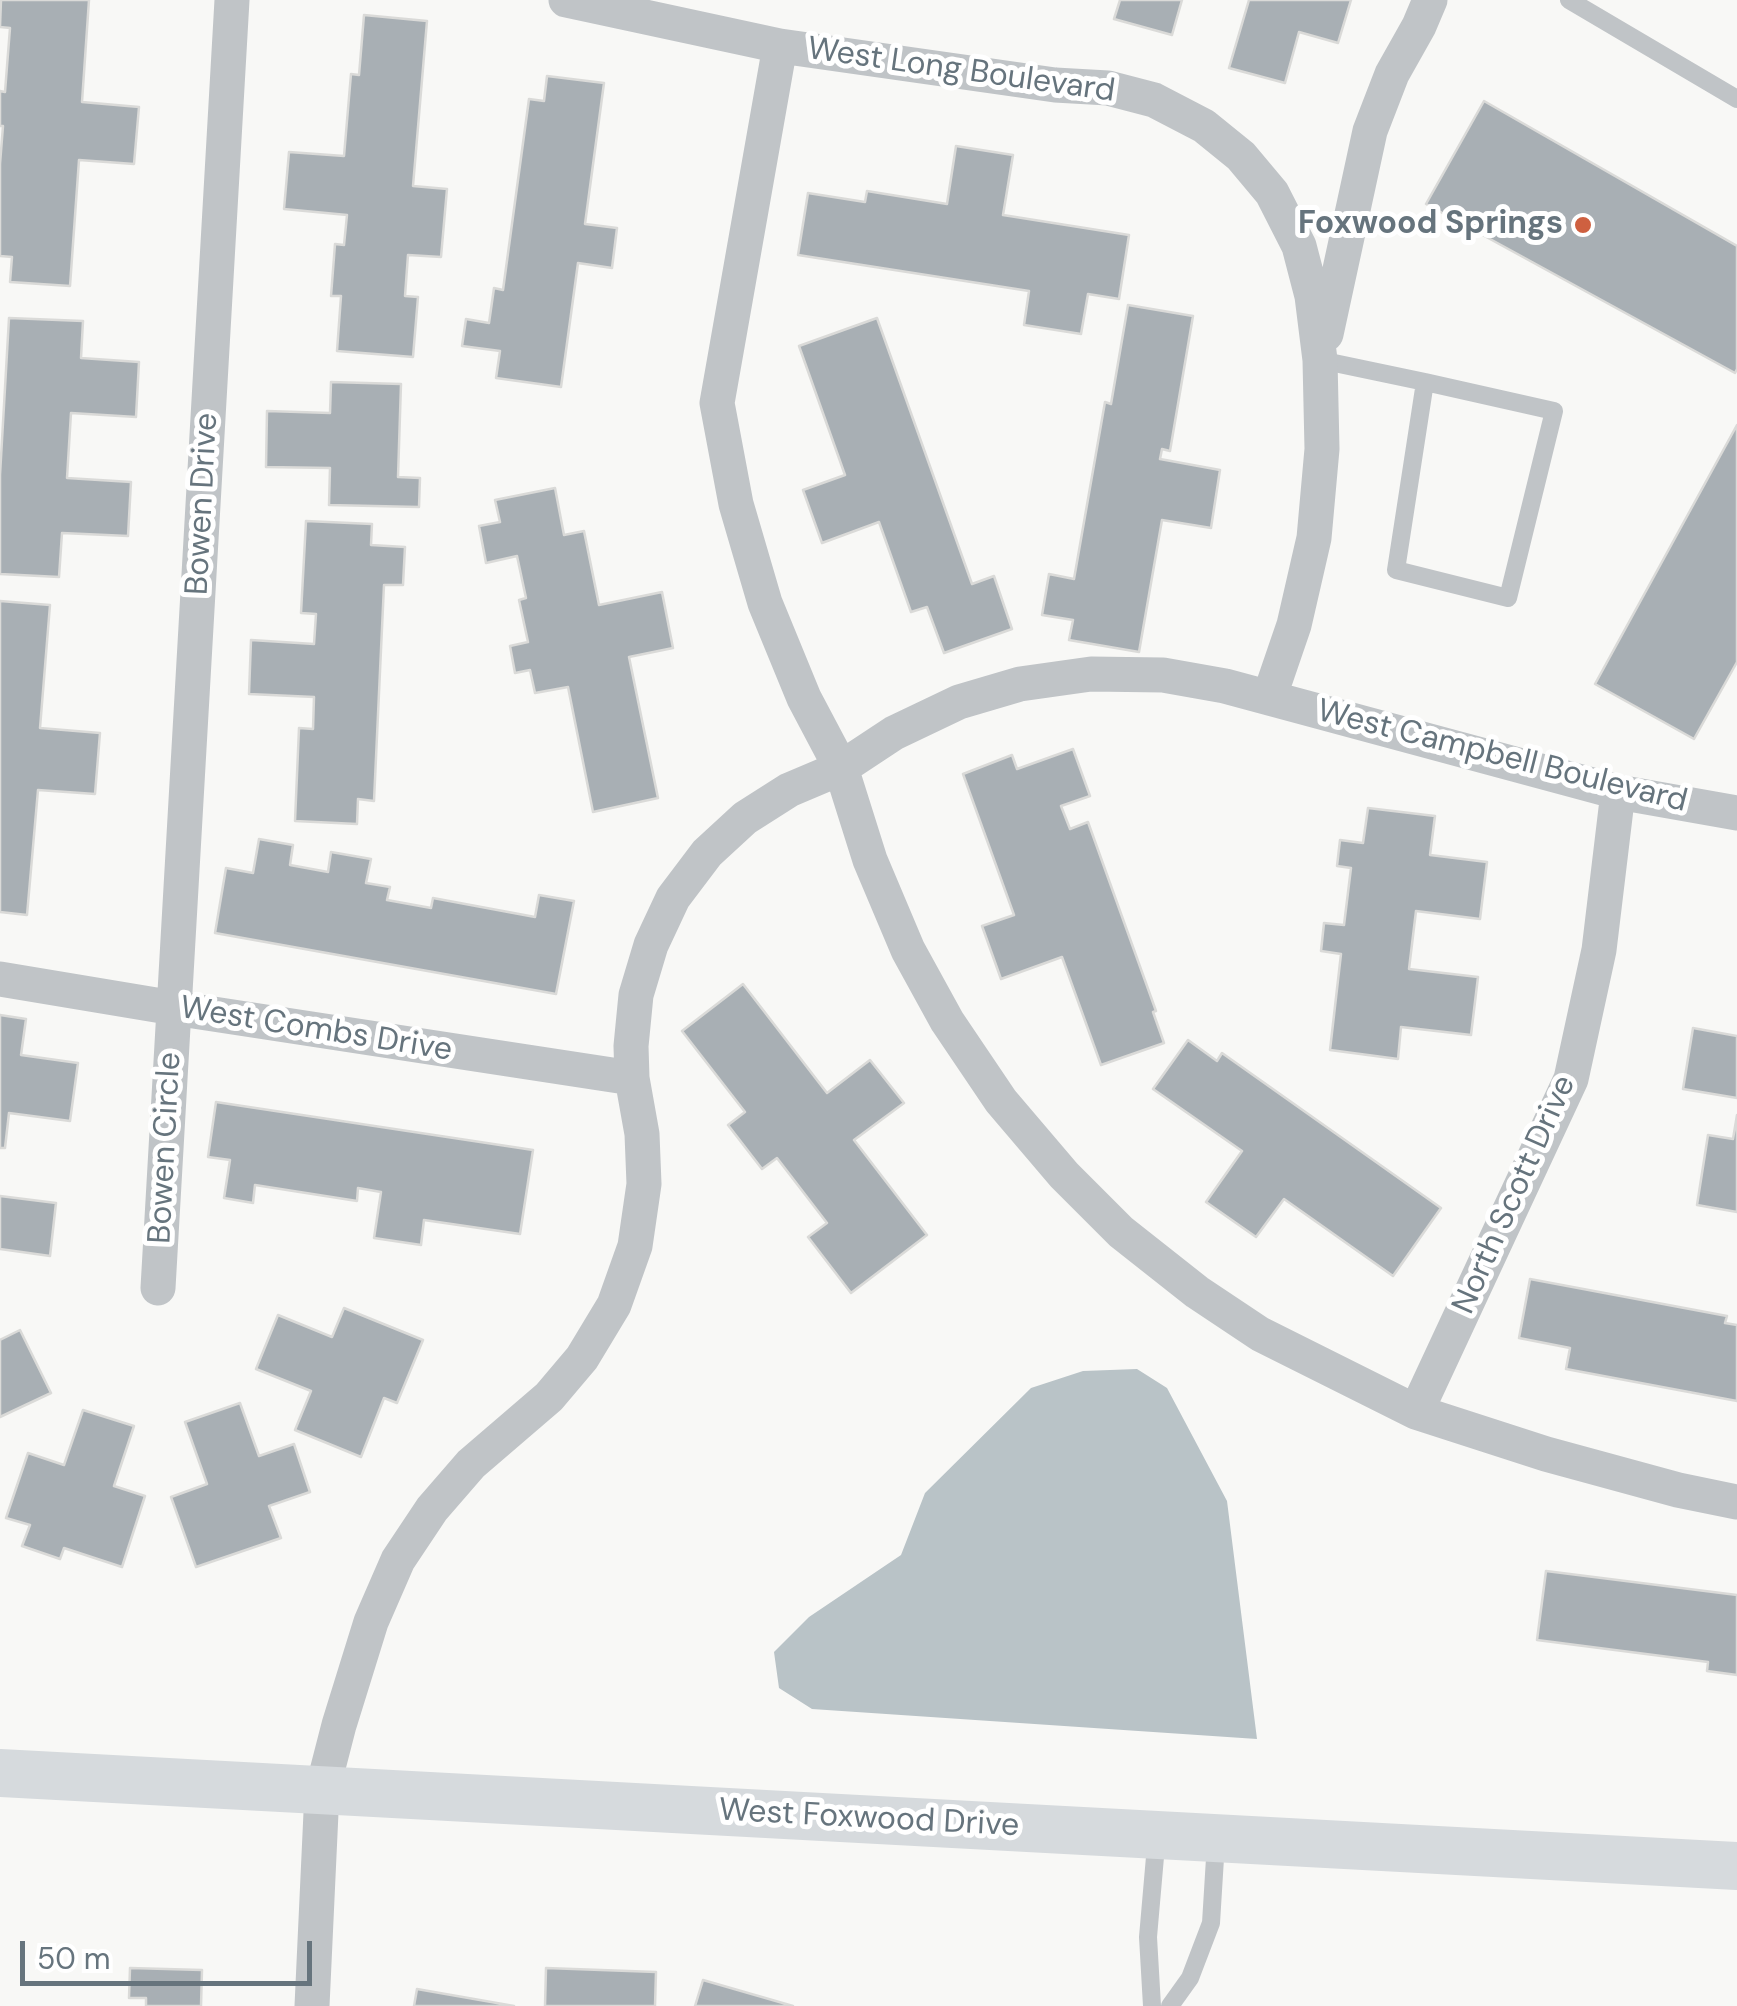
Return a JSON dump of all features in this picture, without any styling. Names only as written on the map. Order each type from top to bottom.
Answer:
[{"type":"main road","name":"West Foxwood Drive","points":[[0,1773],[1737,1866]]},
{"type":"street","name":"Bowen Drive","points":[[174,1008],[232,0]]},
{"type":"street","name":"West Long Boulevard","points":[[566,0],[780,46],[1056,85],[1108,88],[1154,100],[1204,126],[1241,156],[1272,193],[1300,246],[1312,296],[1320,360]]},
{"type":"street","points":[[1268,698],[1294,626],[1314,538],[1322,450],[1320,360],[1370,130],[1392,74],[1430,0]]},
{"type":"street","points":[[780,46],[717,403],[736,504],[765,603],[804,698],[841,768],[870,860],[908,950],[946,1021],[1001,1101],[1064,1175],[1121,1232],[1197,1292],[1260,1334],[1416,1412],[1546,1454],[1737,1502]]},
{"type":"street","points":[[1300,246],[1356,198]]},
{"type":"street","name":"West Campbell Boulevard","points":[[312,2006],[322,1791],[371,1622],[398,1560],[432,1509],[471,1464],[549,1396],[582,1358],[614,1305],[635,1246],[644,1184],[642,1134],[632,1078],[636,995],[650,945],[673,898],[707,853],[745,818],[789,790],[841,768],[894,733],[959,702],[1020,684],[1091,674],[1163,675],[1226,686],[1618,792],[1737,813]]},
{"type":"street","name":"North Scott Drive","points":[[1416,1412],[1571,1079],[1599,950],[1618,792]]},
{"type":"street","name":"West Combs Drive","points":[[0,980],[632,1078]]},
{"type":"street","name":"Bowen Circle","points":[[158,1288],[174,1008]]},
{"type":"lane","points":[[1569,0],[1737,99]]},
{"type":"lane","points":[[1320,360],[1426,382],[1554,411],[1508,598],[1396,570],[1426,382]]},
{"type":"lane","points":[[1152,2006],[1148,1938],[1157,1834]]},
{"type":"lane","points":[[1170,2006],[1190,1978],[1211,1923],[1216,1838]]},
{"type":"shaded area","points":[[1137,1369],[1167,1388],[1227,1501],[1257,1739],[812,1709],[779,1688],[774,1652],[809,1617],[901,1555],[925,1493],[1031,1388],[1083,1371]]},
{"type":"building","points":[[1,0],[89,0],[82,102],[139,107],[134,164],[79,160],[70,286],[10,282],[12,257],[0,256],[0,91],[5,92],[10,28],[0,27]]},
{"type":"building","points":[[1120,0],[1182,0],[1172,35],[1114,19]]},
{"type":"building","points":[[1249,0],[1351,0],[1338,43],[1299,32],[1285,83],[1229,68]]},
{"type":"building","points":[[364,15],[427,21],[413,186],[447,189],[441,257],[408,255],[405,296],[418,297],[413,357],[337,351],[341,296],[331,296],[335,244],[344,245],[347,215],[284,209],[289,152],[344,156],[351,74],[359,75]]},
{"type":"building","points":[[547,76],[604,83],[585,224],[617,228],[612,268],[578,263],[561,387],[496,378],[500,351],[462,346],[466,319],[489,323],[494,288],[503,290],[529,99],[544,101]]},
{"type":"building","name":"Foxwood Springs","points":[[1484,101],[1737,246],[1735,373],[1426,204]]},
{"type":"building","points":[[956,146],[1013,155],[1003,215],[1129,235],[1119,299],[1088,294],[1081,334],[1024,325],[1029,291],[798,255],[808,193],[865,202],[867,191],[947,204]]},
{"type":"building","points":[[1128,305],[1193,316],[1170,451],[1162,449],[1160,459],[1220,470],[1211,528],[1162,520],[1139,652],[1069,640],[1073,620],[1042,615],[1049,574],[1074,579],[1105,402],[1111,404]]},
{"type":"building","points":[[9,318],[83,321],[81,358],[139,362],[136,417],[71,413],[67,478],[131,482],[128,536],[62,533],[59,577],[0,574],[0,475]]},
{"type":"building","points":[[877,318],[972,584],[994,576],[1012,629],[944,653],[927,607],[911,612],[879,522],[822,543],[803,490],[845,475],[799,346]]},
{"type":"building","points":[[331,382],[401,384],[398,477],[420,478],[419,507],[329,505],[330,468],[266,467],[267,411],[330,413]]},
{"type":"building","points":[[1737,425],[1737,662],[1694,739],[1595,684]]},
{"type":"building","points":[[555,488],[564,535],[584,531],[599,605],[662,592],[673,648],[629,657],[658,798],[593,812],[568,687],[535,693],[530,670],[515,673],[510,646],[528,642],[519,600],[526,598],[517,556],[486,563],[479,526],[500,522],[495,500]]},
{"type":"building","points":[[306,521],[372,524],[371,545],[405,547],[403,585],[384,585],[374,801],[358,799],[357,824],[295,821],[299,728],[313,729],[314,697],[249,694],[251,640],[314,644],[316,614],[301,613]]},
{"type":"building","points":[[0,601],[50,605],[40,728],[100,733],[95,794],[38,790],[27,915],[0,912]]},
{"type":"building","points":[[1073,749],[1090,796],[1061,806],[1070,829],[1088,822],[1164,1043],[1101,1065],[1062,957],[1001,979],[982,926],[1014,915],[963,774],[1012,755],[1017,769]]},
{"type":"building","points":[[1368,808],[1435,816],[1430,855],[1487,862],[1480,919],[1416,911],[1409,969],[1478,977],[1471,1035],[1401,1027],[1398,1059],[1330,1050],[1341,954],[1321,951],[1324,923],[1344,925],[1351,868],[1337,866],[1340,840],[1363,843]]},
{"type":"building","points":[[259,839],[293,845],[290,865],[328,872],[331,852],[371,859],[366,883],[390,887],[387,900],[431,908],[433,898],[535,917],[539,895],[574,901],[556,994],[215,933],[226,868],[253,873]]},
{"type":"building","points":[[743,984],[827,1093],[870,1060],[904,1103],[854,1140],[927,1235],[851,1293],[808,1237],[827,1223],[777,1158],[762,1169],[728,1125],[745,1112],[682,1031]]},
{"type":"building","points":[[0,1015],[26,1019],[21,1055],[78,1063],[70,1121],[9,1113],[5,1148],[0,1148]]},
{"type":"building","points":[[1693,1028],[1737,1036],[1737,1098],[1683,1089]]},
{"type":"building","points":[[1188,1040],[1217,1061],[1222,1053],[1441,1208],[1393,1276],[1284,1199],[1256,1237],[1206,1202],[1242,1151],[1153,1089]]},
{"type":"building","points":[[216,1102],[533,1150],[520,1234],[424,1220],[421,1245],[374,1238],[381,1192],[358,1188],[357,1201],[255,1185],[253,1203],[224,1198],[230,1160],[208,1157]]},
{"type":"building","points":[[1737,1115],[1737,1212],[1697,1205],[1708,1135],[1733,1139]]},
{"type":"building","points":[[0,1196],[56,1203],[50,1256],[0,1249]]},
{"type":"building","points":[[1530,1279],[1727,1316],[1725,1323],[1737,1325],[1737,1401],[1566,1369],[1570,1348],[1519,1338]]},
{"type":"building","points":[[344,1308],[423,1340],[397,1403],[384,1398],[361,1457],[295,1430],[311,1391],[256,1369],[278,1315],[332,1337]]},
{"type":"building","points":[[20,1330],[51,1393],[0,1417],[0,1340]]},
{"type":"building","points":[[240,1403],[259,1456],[294,1444],[310,1492],[269,1506],[281,1538],[196,1567],[171,1497],[207,1484],[185,1422]]},
{"type":"building","points":[[83,1410],[134,1426],[114,1486],[145,1496],[122,1567],[64,1548],[60,1559],[22,1546],[30,1525],[6,1518],[28,1453],[64,1465]]},
{"type":"building","points":[[1546,1571],[1737,1595],[1737,1675],[1707,1671],[1708,1662],[1537,1640]]},
{"type":"building","points":[[130,1968],[202,1970],[201,2006],[146,2006],[146,1998],[129,1998]]},
{"type":"building","points":[[546,1968],[656,1972],[655,2006],[545,2006]]},
{"type":"building","points":[[703,1980],[793,2006],[695,2006]]},
{"type":"building","points":[[417,1989],[514,2006],[414,2006]]},
{"type":"place","name":"Foxwood Springs","points":[[1583,225]]}]
